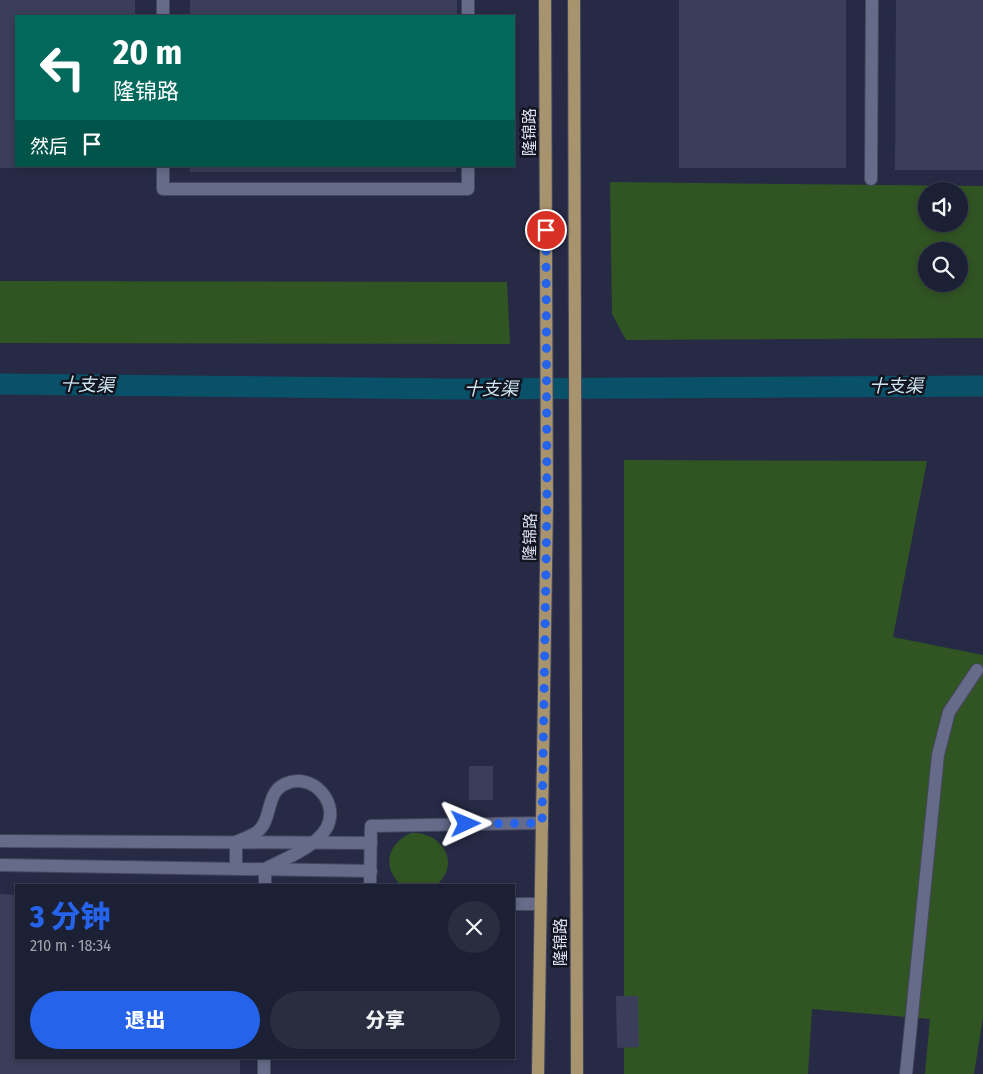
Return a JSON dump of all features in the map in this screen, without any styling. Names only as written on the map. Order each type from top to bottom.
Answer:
[{"type":"main road","name":"隆锦路","points":[[538,1074],[547,504],[545,0]]},
{"type":"main road","name":"隆锦路","points":[[574,0],[577,1074]]},
{"type":"street","points":[[163,0],[163,15]]},
{"type":"street","points":[[468,0],[468,15]]},
{"type":"street","points":[[871,179],[872,0]]},
{"type":"street","points":[[163,167],[163,189],[468,189],[468,167]]},
{"type":"street","points":[[906,1074],[938,755],[950,712],[978,670]]},
{"type":"street","points":[[236,842],[257,832],[267,816],[269,805],[277,790],[286,784],[297,782],[311,783],[320,790],[328,800],[331,811],[330,821],[325,831],[314,842],[265,869]]},
{"type":"street","points":[[370,884],[371,826],[542,823]]},
{"type":"street","points":[[0,841],[371,843]]},
{"type":"street","points":[[236,842],[236,869]]},
{"type":"street","points":[[0,865],[371,871]]},
{"type":"street","points":[[265,869],[265,884]]},
{"type":"street","points":[[515,904],[540,904]]},
{"type":"street","points":[[264,1059],[264,1074]]},
{"type":"green space","points":[[610,182],[918,185],[918,232],[968,232],[968,186],[983,186],[983,338],[626,340],[612,314]]},
{"type":"green space","points":[[0,281],[507,282],[510,344],[0,343]]},
{"type":"green space","points":[[624,460],[927,461],[893,637],[983,655],[983,1017],[974,1074],[925,1074],[930,1019],[812,1009],[808,1074],[624,1074]]},
{"type":"green space","points":[[411,833],[432,837],[445,850],[448,859],[447,868],[444,877],[437,884],[400,884],[395,878],[389,863],[390,856],[392,849],[403,837]]},
{"type":"building","points":[[0,0],[135,0],[135,15],[15,15],[16,168],[0,168]]},
{"type":"building","points":[[190,0],[457,0],[457,15],[190,15]]},
{"type":"building","points":[[679,0],[846,0],[846,168],[679,168]]},
{"type":"building","points":[[896,0],[983,0],[983,170],[895,170]]},
{"type":"building","points":[[190,167],[456,167],[456,172],[190,172]]},
{"type":"building","points":[[469,766],[493,766],[493,800],[469,800]]},
{"type":"building","points":[[0,894],[15,895],[15,1059],[240,1059],[240,1074],[0,1074]]},
{"type":"building","points":[[616,996],[638,996],[639,1047],[617,1048]]},
{"type":"waterway","name":"十支渠","points":[[0,384],[453,389],[983,386]]},
{"type":"route","points":[[466,824],[542,823],[547,504],[546,230]]}]
